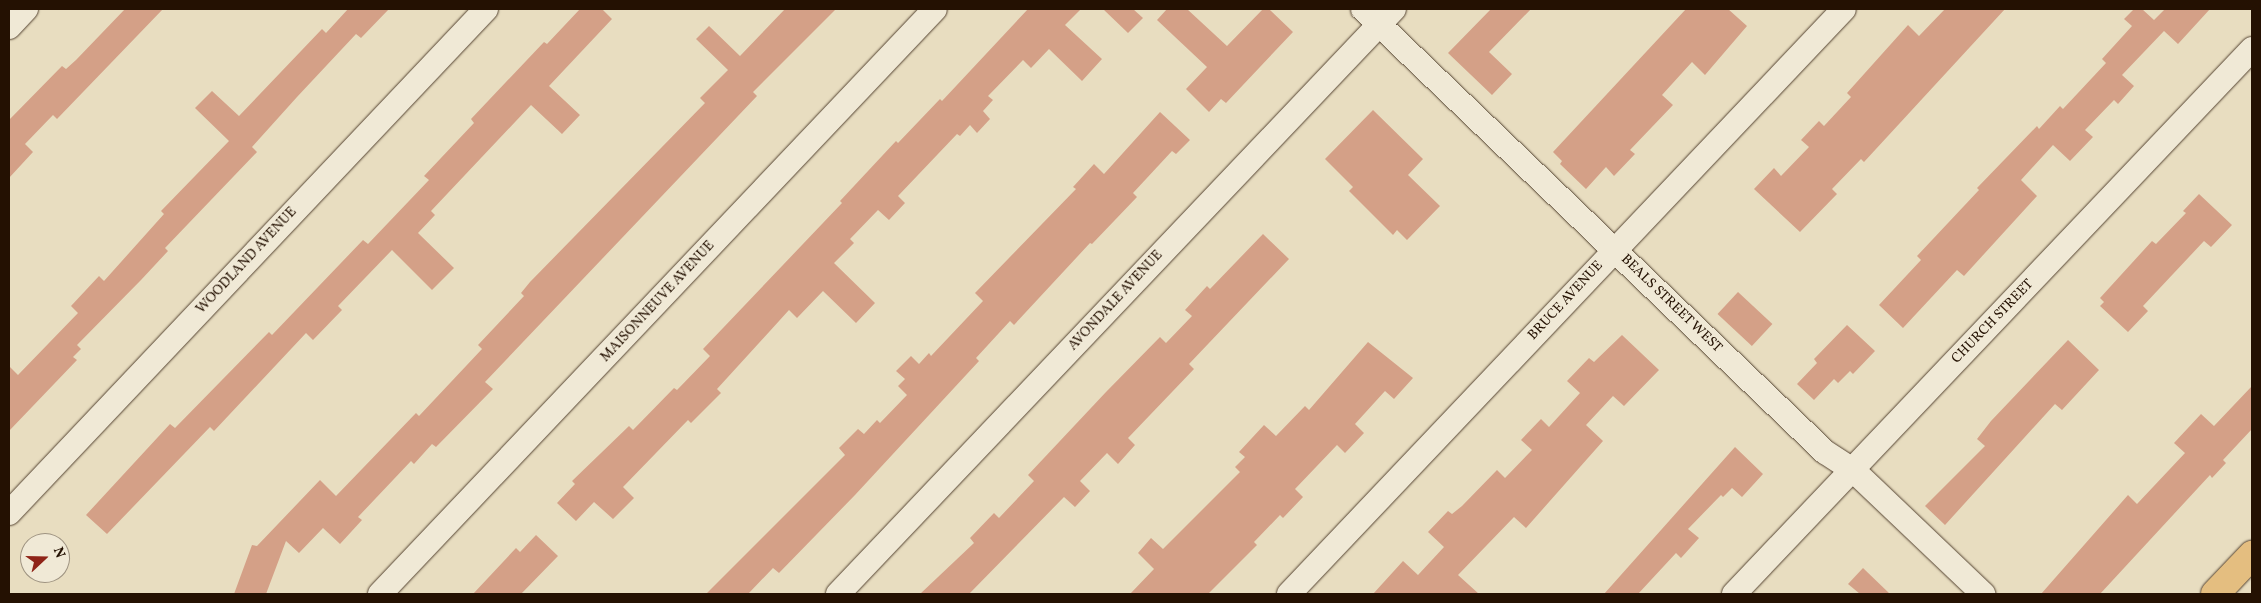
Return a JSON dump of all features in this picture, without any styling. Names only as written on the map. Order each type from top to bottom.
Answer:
[{"type":"main road","points":[[2215,594],[2252,555]]},
{"type":"street","points":[[9,27],[26,9]]},
{"type":"street","name":"WOODLAND AVENUE","points":[[9,512],[486,9]]},
{"type":"street","name":"MAISONNEUVE AVENUE","points":[[380,594],[935,9]]},
{"type":"street","name":"BRUCE AVENUE","points":[[1289,594],[1844,9]]},
{"type":"street","name":"BEALS STREET WEST","points":[[1379,14],[1615,250],[1825,452],[1853,470],[1983,594]]},
{"type":"street","name":"AVONDALE AVENUE","points":[[838,594],[1379,14]]},
{"type":"street","name":"CHURCH STREET","points":[[1734,594],[2252,49]]},
{"type":"building","points":[[125,9],[163,9],[57,119],[53,115],[25,144],[33,152],[9,178],[9,120],[62,66],[66,69],[76,60]]},
{"type":"building","points":[[348,9],[389,9],[361,38],[356,34],[297,97],[252,147],[257,152],[165,248],[168,251],[141,280],[77,345],[81,349],[73,357],[77,360],[9,431],[9,366],[18,375],[78,313],[71,306],[99,276],[104,281],[164,214],[161,211],[229,141],[195,108],[212,91],[239,116],[322,29],[326,33]]},
{"type":"building","points":[[580,9],[602,9],[612,19],[549,86],[580,115],[562,134],[531,105],[431,211],[435,215],[418,233],[454,268],[432,290],[392,250],[338,306],[342,310],[313,340],[306,333],[214,431],[210,427],[107,534],[86,515],[170,424],[175,428],[269,332],[272,335],[363,240],[368,244],[429,180],[424,176],[474,123],[471,119],[544,42],[547,44]]},
{"type":"building","points":[[785,9],[836,9],[753,92],[757,96],[485,382],[493,389],[436,447],[432,444],[414,464],[411,461],[358,517],[362,520],[340,544],[323,528],[299,553],[286,541],[266,594],[234,594],[252,545],[257,546],[320,480],[336,496],[416,413],[419,416],[482,349],[478,345],[524,296],[521,293],[530,282],[705,103],[700,98],[728,70],[696,39],[709,26],[740,56]]},
{"type":"building","points":[[1028,9],[1081,9],[1065,25],[1102,59],[1082,81],[1049,49],[1031,68],[1023,60],[988,96],[993,100],[983,111],[990,119],[977,133],[970,125],[960,136],[957,134],[898,196],[905,203],[889,220],[878,210],[850,239],[854,243],[834,263],[875,303],[856,323],[823,291],[797,318],[789,310],[717,389],[721,393],[691,423],[688,420],[623,487],[634,498],[613,519],[594,502],[576,521],[557,503],[575,484],[572,481],[629,426],[633,430],[674,388],[677,390],[710,356],[703,349],[842,203],[840,201],[896,141],[898,143],[940,99],[942,101]]},
{"type":"building","points":[[1103,9],[1133,9],[1143,18],[1128,33]]},
{"type":"building","points":[[1167,9],[1187,9],[1227,46],[1263,9],[1269,9],[1293,32],[1226,103],[1221,99],[1209,112],[1186,89],[1207,67],[1157,20]]},
{"type":"building","points":[[1491,9],[1531,9],[1489,52],[1512,74],[1492,95],[1448,53]]},
{"type":"building","points":[[1686,9],[1728,9],[1747,26],[1705,75],[1692,62],[1662,95],[1673,105],[1630,150],[1635,154],[1614,176],[1606,167],[1586,189],[1560,164],[1562,161],[1553,152]]},
{"type":"building","points":[[1945,9],[2005,9],[1864,162],[1861,159],[1832,189],[1837,194],[1800,232],[1754,189],[1774,168],[1781,176],[1809,147],[1801,140],[1819,121],[1824,126],[1851,97],[1847,93],[1908,25],[1919,36]]},
{"type":"building","points":[[2134,9],[2142,9],[2154,20],[2165,9],[2210,9],[2178,44],[2164,31],[2122,75],[2134,86],[2118,104],[2114,100],[2085,130],[2093,137],[2070,161],[2053,145],[2021,180],[2037,196],[1964,276],[1957,270],[1903,328],[1879,305],[1921,260],[1917,256],[1979,190],[1977,188],[2037,126],[2039,129],[2060,106],[2063,109],[2106,63],[2102,59],[2132,26],[2124,19]]},
{"type":"building","points":[[1373,110],[1423,159],[1408,175],[1440,206],[1407,240],[1397,230],[1393,235],[1349,191],[1353,187],[1325,159]]},
{"type":"building","points":[[1160,112],[1190,140],[1176,154],[1172,151],[1133,193],[1137,197],[1092,244],[1090,243],[1014,325],[1010,321],[976,358],[979,361],[855,495],[779,573],[773,568],[748,594],[706,594],[845,455],[839,448],[858,429],[864,434],[877,420],[880,423],[907,395],[898,386],[905,379],[896,371],[911,356],[919,364],[929,353],[931,356],[983,301],[975,293],[1076,189],[1073,187],[1094,164],[1104,174]]},
{"type":"building","points":[[2199,194],[2232,225],[2211,247],[2204,241],[2143,306],[2148,311],[2128,332],[2100,306],[2104,302],[2100,298],[2152,241],[2156,244],[2186,213],[2183,211]]},
{"type":"building","points":[[1263,234],[1289,259],[1189,364],[1194,369],[1128,438],[1135,445],[1118,464],[1107,453],[1080,481],[1090,491],[1075,507],[1064,497],[969,594],[920,594],[974,543],[970,538],[994,513],[999,518],[1034,481],[1028,475],[1106,392],[1160,337],[1166,343],[1192,316],[1185,310],[1207,286],[1210,289]]},
{"type":"building","points":[[1738,292],[1772,324],[1752,346],[1718,314]]},
{"type":"building","points":[[1847,325],[1875,351],[1853,374],[1850,371],[1838,383],[1834,379],[1814,400],[1797,384],[1817,363],[1814,359]]},
{"type":"building","points":[[1622,335],[1659,370],[1624,406],[1613,396],[1586,425],[1603,441],[1526,528],[1514,517],[1458,575],[1479,594],[1373,594],[1403,561],[1418,575],[1444,547],[1428,532],[1448,511],[1452,514],[1462,506],[1497,470],[1505,478],[1532,450],[1521,440],[1541,419],[1549,427],[1580,393],[1567,381],[1589,358],[1594,362]]},
{"type":"building","points":[[2068,340],[2099,370],[2062,410],[2055,404],[1945,525],[1925,506],[1985,446],[1977,439],[1991,421]]},
{"type":"building","points":[[1368,342],[1413,378],[1394,399],[1385,391],[1355,424],[1364,433],[1345,453],[1337,445],[1295,489],[1303,497],[1283,518],[1280,515],[1254,542],[1257,545],[1208,594],[1130,594],[1154,569],[1138,553],[1151,538],[1163,549],[1240,472],[1235,467],[1245,457],[1239,452],[1264,425],[1276,436],[1305,406],[1309,410]]},
{"type":"building","points":[[2252,386],[2252,429],[2223,460],[2226,463],[2212,478],[2210,475],[2100,594],[2041,594],[2128,495],[2137,504],[2185,453],[2174,443],[2201,414],[2214,426]]},
{"type":"building","points":[[1735,447],[1763,474],[1742,497],[1732,488],[1723,497],[1721,495],[1688,529],[1699,538],[1681,558],[1676,553],[1638,594],[1604,594]]},
{"type":"building","points":[[536,535],[558,556],[521,594],[473,594],[516,548],[520,552]]},
{"type":"building","points":[[1863,568],[1890,594],[1860,594],[1848,584]]}]
